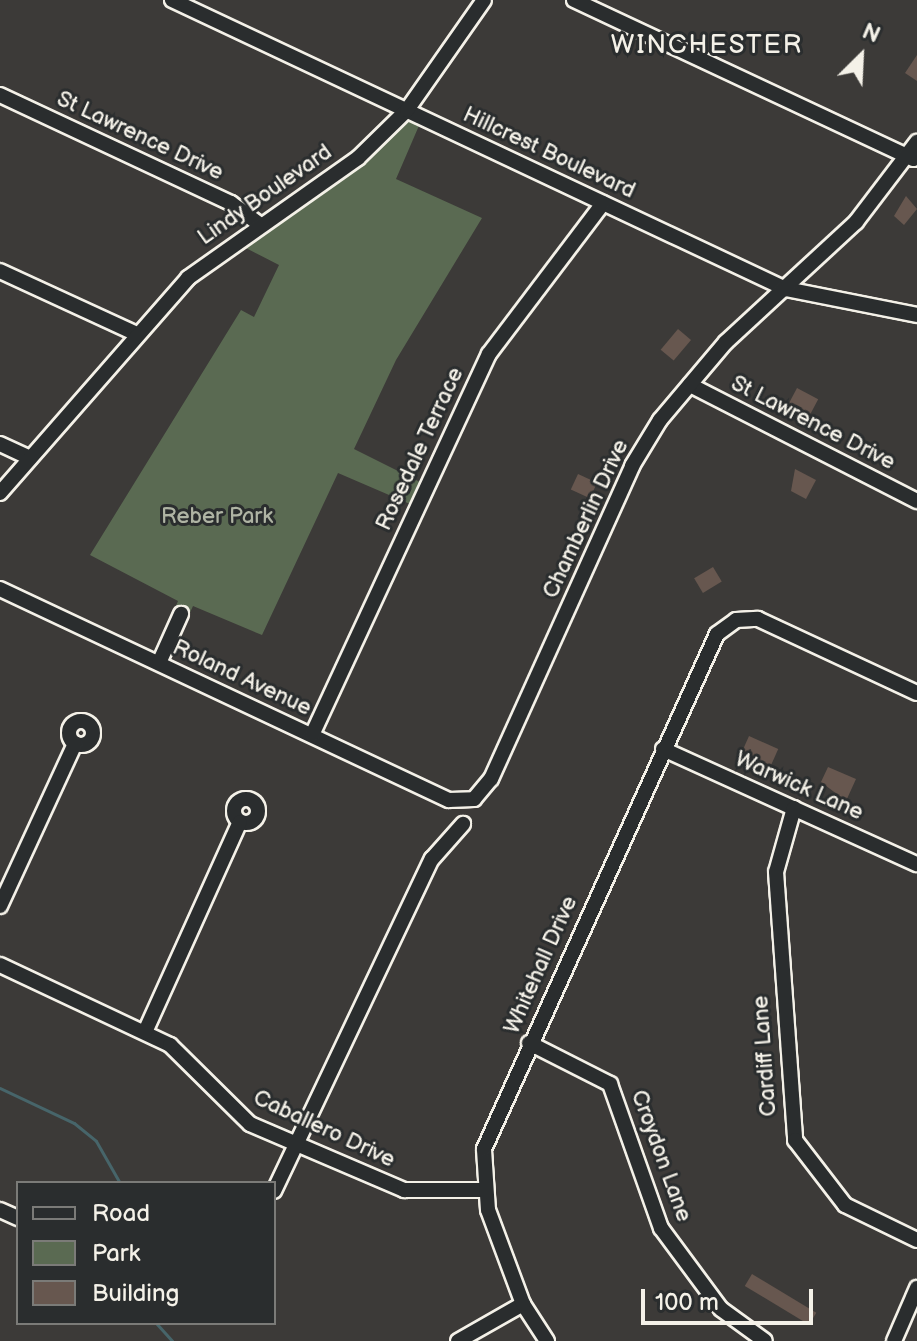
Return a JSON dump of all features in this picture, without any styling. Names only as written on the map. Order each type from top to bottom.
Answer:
[{"type":"street","name":"Hillcrest Boulevard","points":[[172,0],[786,289],[917,315]]},
{"type":"street","name":"Lindy Boulevard","points":[[0,493],[188,278],[258,223],[358,158],[407,110],[484,0]]},
{"type":"street","points":[[574,0],[912,159]]},
{"type":"street","name":"St Lawrence Drive","points":[[0,95],[231,203],[258,223]]},
{"type":"street","name":"Chamberlin Drive","points":[[467,801],[491,779],[632,466],[690,385],[856,222],[912,159],[917,142]]},
{"type":"street","name":"Rosedale Terrace","points":[[312,735],[489,354],[603,203]]},
{"type":"street","points":[[0,271],[137,334]]},
{"type":"street","name":"St Lawrence Drive","points":[[690,385],[917,501]]},
{"type":"street","points":[[0,444],[30,458]]},
{"type":"street","name":"Roland Avenue","points":[[0,589],[312,735],[467,801]]},
{"type":"street","points":[[159,663],[181,614]]},
{"type":"street","name":"Whitehall Drive","points":[[547,1341],[523,1304],[482,1190],[484,1149],[529,1043],[717,634],[736,620],[758,619],[917,693]]},
{"type":"street","points":[[0,906],[75,744]]},
{"type":"street","name":"Warwick Lane","points":[[663,749],[917,864]]},
{"type":"street","name":"Cardiff Lane","points":[[794,808],[776,872],[795,1140],[845,1205],[917,1240]]},
{"type":"street","points":[[145,1032],[240,822]]},
{"type":"street","points":[[276,1187],[432,859],[463,824]]},
{"type":"street","name":"Caballero Drive","points":[[0,965],[145,1032],[183,1056],[239,1116],[298,1144],[418,1194],[482,1190]]},
{"type":"street","name":"Croydon Lane","points":[[529,1043],[610,1084],[661,1228],[721,1309],[765,1341]]},
{"type":"street","points":[[894,1341],[917,1288]]},
{"type":"street","points":[[458,1341],[523,1304]]},
{"type":"green space","name":"Reber Park","points":[[410,111],[421,121],[396,179],[482,218],[396,360],[354,449],[420,482],[410,504],[338,473],[262,635],[193,606],[182,630],[169,623],[178,601],[90,555],[241,310],[254,317],[279,265],[242,246]]},
{"type":"building","points":[[917,55],[917,81],[905,73]]},
{"type":"building","points":[[906,196],[917,209],[904,225],[894,216]]},
{"type":"building","points":[[678,329],[691,340],[674,361],[661,350]]},
{"type":"building","points":[[797,388],[818,399],[808,419],[787,407]]},
{"type":"building","points":[[795,469],[816,480],[806,499],[791,491]]},
{"type":"building","points":[[578,474],[597,483],[590,498],[571,489]]},
{"type":"building","points":[[713,567],[722,582],[703,593],[694,578]]},
{"type":"building","points":[[749,736],[778,749],[771,765],[742,752]]},
{"type":"building","points":[[828,767],[856,779],[846,801],[821,782]]},
{"type":"building","points":[[752,1274],[816,1313],[809,1325],[745,1286]]},
{"type":"waterway","points":[[0,1088],[74,1123],[96,1141],[119,1181]]},
{"type":"waterway","points":[[158,1325],[172,1341]]},
{"type":"district","name":"WINCHESTER","points":[[707,46]]}]
